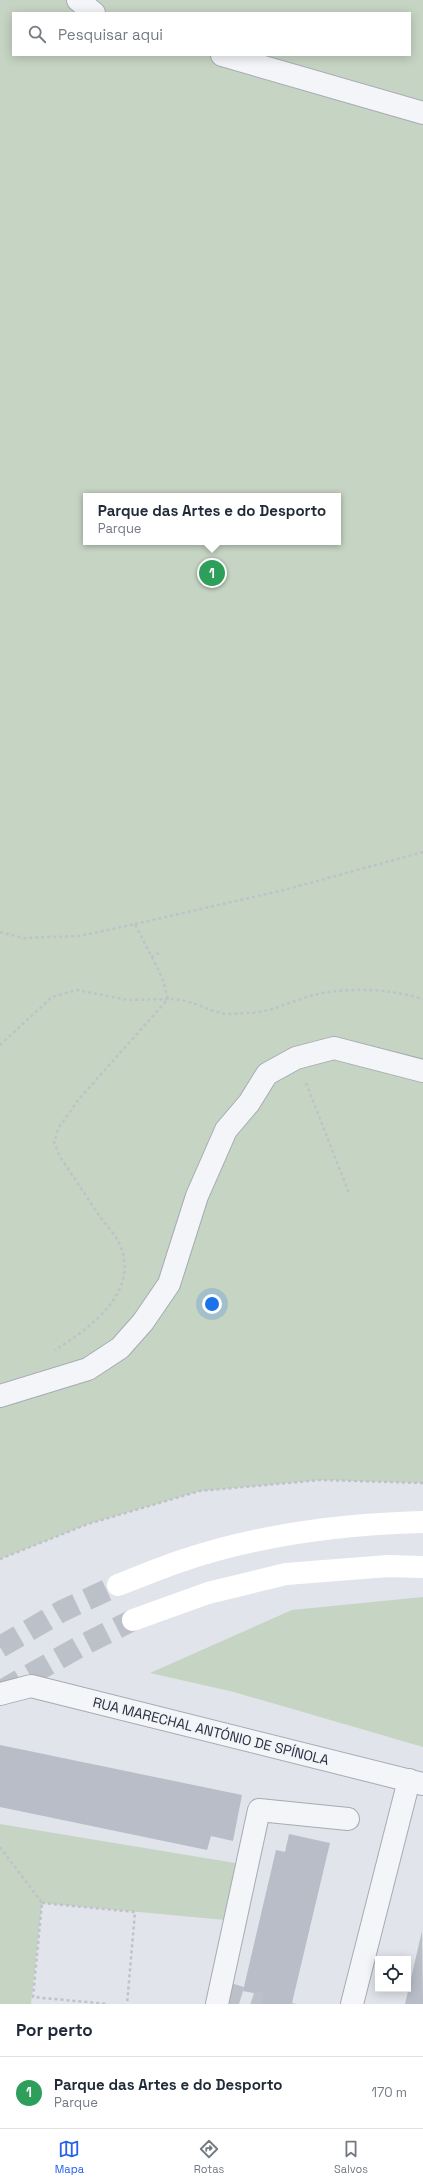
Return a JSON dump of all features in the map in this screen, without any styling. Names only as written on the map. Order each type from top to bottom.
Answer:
[{"type":"main road","points":[[118,1585],[181,1561],[267,1539],[366,1524],[423,1522]]},
{"type":"main road","points":[[133,1620],[208,1594],[286,1574],[388,1566],[423,1567]]},
{"type":"street","points":[[78,0],[93,12]]},
{"type":"street","points":[[225,56],[423,113]]},
{"type":"street","points":[[0,1396],[88,1369],[120,1348],[143,1322],[169,1284],[197,1196],[226,1130],[249,1103],[267,1074],[296,1058],[334,1048],[423,1071]]},
{"type":"street","name":"RUA MARECHAL ANTÓNIO DE SPÍNOLA","points":[[0,1694],[31,1686],[416,1782]]},
{"type":"street","points":[[352,2004],[416,1782]]},
{"type":"street","points":[[217,2004],[259,1810],[348,1819]]},
{"type":"path","points":[[0,932],[23,938],[80,936],[284,890],[423,852]]},
{"type":"path","points":[[135,924],[150,957],[162,977],[168,999]]},
{"type":"path","points":[[150,957],[159,953]]},
{"type":"path","points":[[0,1045],[52,997],[77,990],[128,1000],[183,999],[222,1013],[252,1013],[280,1007],[318,994],[356,990],[401,992],[423,999]]},
{"type":"path","points":[[54,1351],[93,1324],[109,1307],[121,1288],[125,1264],[119,1243],[60,1157],[54,1142],[59,1127],[79,1099],[168,999]]},
{"type":"path","points":[[296,1058],[349,1193]]},
{"type":"path","points":[[0,1559],[88,1524],[200,1491],[321,1480],[423,1483]]},
{"type":"path","points":[[0,1847],[42,1903],[33,1997],[108,2004]]},
{"type":"path","points":[[42,1903],[136,1912],[127,2004]]},
{"type":"green space","points":[[0,0],[423,0],[423,1483],[321,1480],[200,1491],[88,1524],[0,1559]]},
{"type":"green space","points":[[423,1597],[423,1747],[234,1692],[150,1673],[292,1610]]},
{"type":"green space","points":[[0,1824],[247,1865],[236,1921],[42,1903],[31,2004],[0,2004]]},
{"type":"building","points":[[0,1745],[242,1795],[233,1841],[211,1836],[207,1850],[0,1807]]},
{"type":"building","points":[[289,1834],[330,1843],[292,2003],[296,2004],[257,2004],[259,1994],[243,1991],[276,1850],[285,1852]]},
{"type":"building","points":[[422,1931],[423,2004],[405,2004],[408,1992],[411,1992],[411,1978]]},
{"type":"tunnel","points":[[0,1647],[62,1611],[118,1585]]},
{"type":"tunnel","points":[[1,1691],[79,1647],[133,1620]]},
{"type":"tunnel","points":[[220,1991],[261,2004]]},
{"type":"place","name":"Parque das Artes e do Desporto","points":[[212,573]]}]
